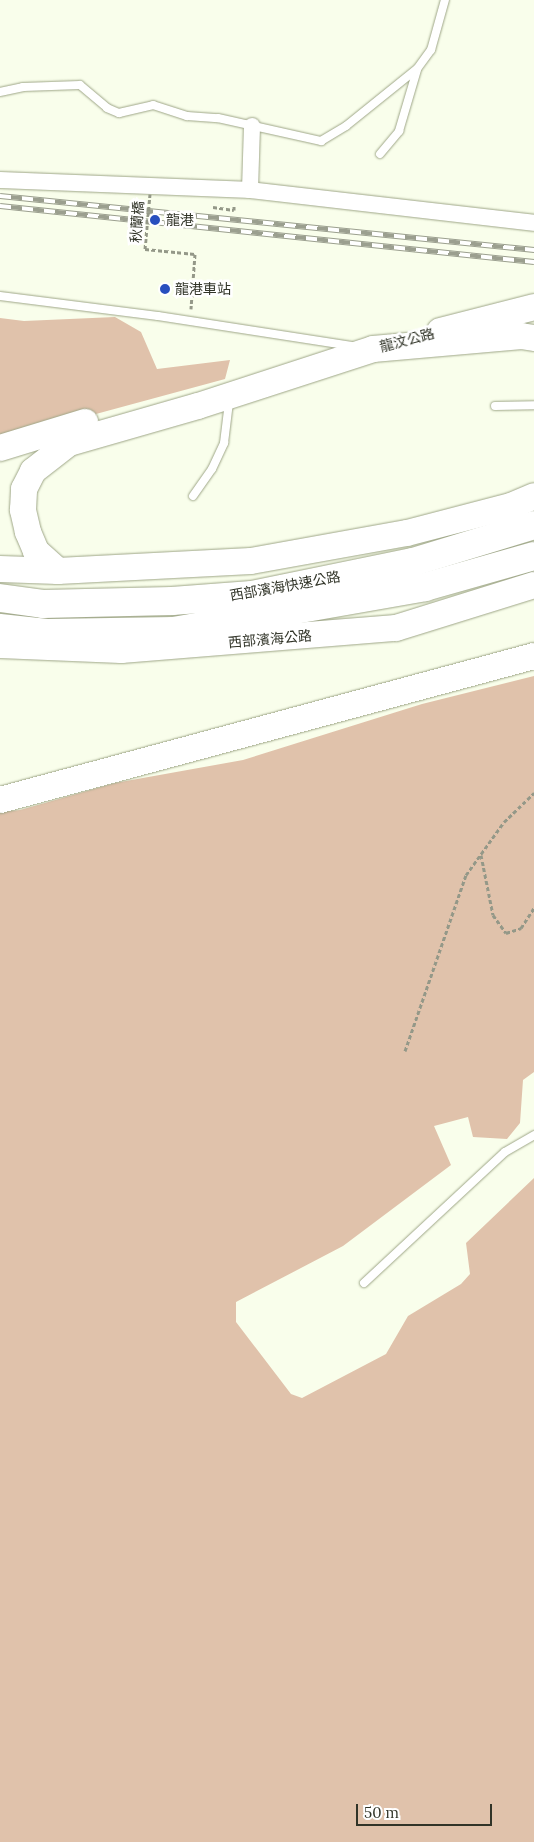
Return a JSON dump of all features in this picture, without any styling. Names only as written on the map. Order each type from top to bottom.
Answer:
[{"type":"highway","name":"西部濱海快速公路","points":[[0,598],[43,604],[172,601],[252,595],[413,562],[534,525]]},
{"type":"highway","name":"西部濱海快速公路","points":[[0,628],[47,633],[174,631],[425,587],[534,556]]},
{"type":"main road","name":"龍汶公路","points":[[373,349],[534,307]]},
{"type":"main road","name":"龍汶公路","points":[[373,349],[521,336],[534,338]]},
{"type":"main road","points":[[58,571],[36,551],[28,532],[23,510],[24,489],[33,470],[69,443],[229,396],[373,349]]},
{"type":"main road","points":[[0,448],[164,398],[373,349]]},
{"type":"main road","points":[[0,569],[58,571],[251,561],[407,533],[523,501]]},
{"type":"main road","name":"西部濱海公路","points":[[0,644],[121,650],[396,628],[534,585]]},
{"type":"main road","points":[[0,800],[534,656]]},
{"type":"main road","points":[[0,780],[39,790]]},
{"type":"street","points":[[250,190],[252,126]]},
{"type":"street","points":[[0,180],[250,190],[534,223]]},
{"type":"lane","points":[[0,92],[23,87],[80,85],[107,108],[119,113],[153,105],[187,116],[218,118],[322,140],[346,126],[417,69],[431,50],[445,0]]},
{"type":"lane","points":[[380,154],[399,131],[417,69]]},
{"type":"lane","points":[[1,296],[373,349]]},
{"type":"lane","points":[[193,496],[212,469],[224,443],[229,396]]},
{"type":"lane","points":[[495,406],[534,405]]},
{"type":"lane","points":[[364,1283],[505,1152],[534,1135]]},
{"type":"path","name":"秋蘭橋","points":[[150,194],[145,250],[195,254],[190,323]]},
{"type":"path","points":[[405,1051],[466,875],[504,822],[534,793]]},
{"type":"path","points":[[481,854],[493,915],[506,933],[521,928],[534,908]]},
{"type":"shaded area","points":[[115,317],[141,332],[157,369],[230,360],[225,379],[0,440],[0,318],[24,321]]},
{"type":"shaded area","points":[[534,676],[534,1072],[523,1080],[520,1123],[507,1139],[473,1137],[468,1117],[434,1126],[451,1165],[343,1246],[236,1302],[236,1322],[291,1394],[302,1398],[386,1354],[408,1316],[461,1284],[470,1274],[466,1243],[534,1178],[534,1842],[0,1842],[0,812],[20,810],[115,783],[243,760],[422,704]]},
{"type":"railway","points":[[0,196],[534,250]]},
{"type":"railway","points":[[0,206],[534,262]]},
{"type":"place","name":"龍港","points":[[155,220]]},
{"type":"place","name":"龍港車站","points":[[165,289]]}]
